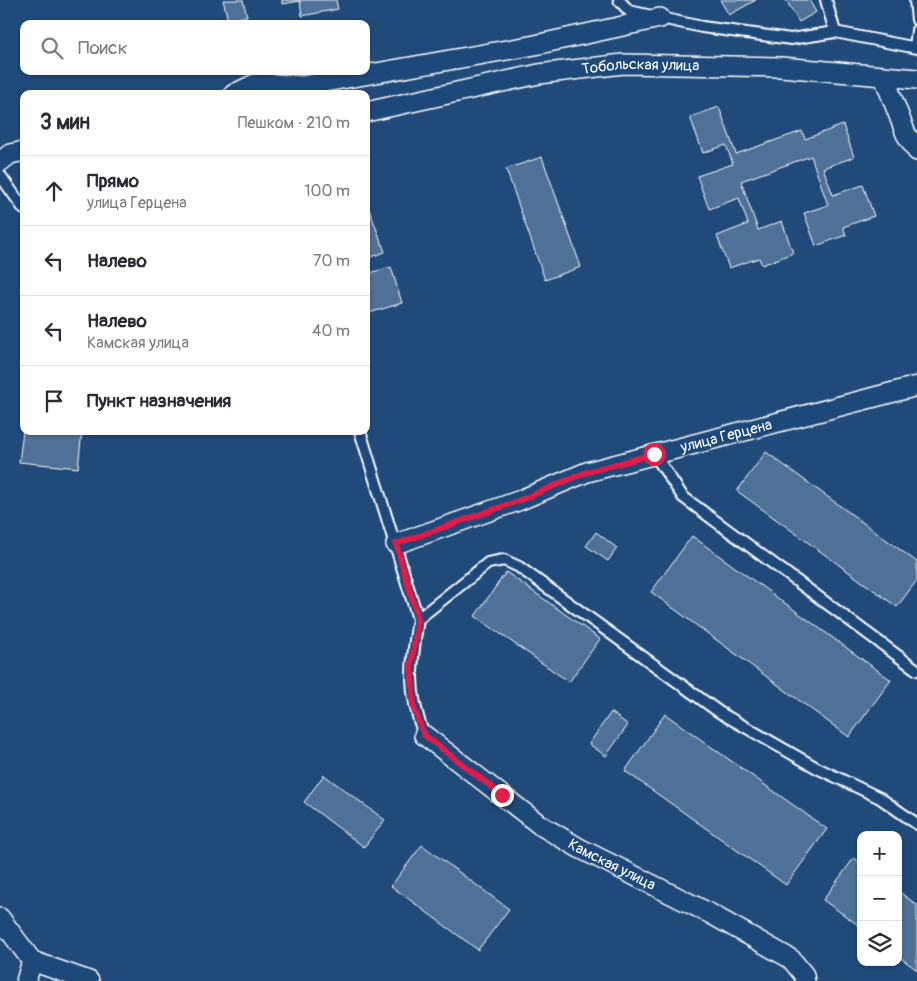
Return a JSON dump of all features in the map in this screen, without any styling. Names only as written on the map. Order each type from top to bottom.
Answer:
[{"type":"street","points":[[370,74],[535,45],[660,18]]},
{"type":"street","name":"Тобольская улица","points":[[370,111],[539,74],[624,64],[781,66],[917,79]]},
{"type":"street","points":[[242,90],[256,83],[302,86],[365,75]]},
{"type":"street","points":[[884,77],[906,134],[917,151]]},
{"type":"street","points":[[0,162],[10,154],[20,152]]},
{"type":"street","name":"улица Герцена","points":[[396,544],[518,501],[587,472],[917,386]]},
{"type":"street","name":"Камская улица","points":[[424,735],[540,825],[579,848],[709,913],[791,959],[808,979]]},
{"type":"street","points":[[0,918],[32,961],[89,981]]},
{"type":"street","points":[[26,981],[32,961]]},
{"type":"lane","points":[[619,0],[628,11],[702,27],[791,39],[835,32],[916,47],[917,30]]},
{"type":"lane","points":[[826,0],[835,32]]},
{"type":"lane","points":[[915,0],[917,20]]},
{"type":"lane","points":[[0,175],[20,203]]},
{"type":"lane","points":[[361,435],[418,619],[411,667],[414,709],[424,735]]},
{"type":"lane","points":[[654,454],[683,497],[917,670]]},
{"type":"lane","points":[[418,619],[488,563],[504,560],[519,567],[719,712],[817,768],[880,798],[917,824]]},
{"type":"building","points":[[223,0],[243,0],[247,16],[228,20]]},
{"type":"building","points":[[282,0],[336,0],[338,9],[302,16],[300,1],[282,4]]},
{"type":"building","points":[[720,0],[756,0],[729,15]]},
{"type":"building","points":[[786,0],[809,0],[816,12],[799,22]]},
{"type":"building","points":[[719,107],[736,154],[802,131],[805,139],[843,125],[854,157],[823,168],[833,195],[863,185],[874,216],[843,227],[846,235],[816,246],[804,213],[828,205],[811,156],[741,181],[758,230],[782,221],[793,253],[762,265],[759,258],[729,268],[717,236],[748,224],[739,198],[709,209],[697,176],[733,164],[726,145],[703,153],[690,117]]},
{"type":"building","points":[[542,157],[581,267],[545,280],[506,169]]},
{"type":"building","points":[[370,212],[385,252],[370,258]]},
{"type":"building","points":[[391,267],[402,303],[370,313],[370,273]]},
{"type":"building","points":[[22,435],[82,435],[78,468],[19,462]]},
{"type":"building","points":[[766,452],[917,562],[917,580],[897,607],[737,491]]},
{"type":"building","points":[[596,532],[617,548],[608,561],[586,546]]},
{"type":"building","points":[[692,536],[891,680],[849,737],[651,592]]},
{"type":"building","points":[[506,572],[600,639],[569,682],[475,616]]},
{"type":"building","points":[[611,712],[628,725],[606,756],[589,744]]},
{"type":"building","points":[[665,714],[827,829],[786,885],[625,771]]},
{"type":"building","points":[[324,775],[385,820],[364,847],[304,802]]},
{"type":"building","points":[[422,845],[509,909],[478,950],[391,886]]},
{"type":"building","points":[[854,858],[857,860],[857,924],[823,900]]},
{"type":"building","points":[[902,894],[917,905],[917,970],[902,959]]},
{"type":"route","points":[[502,795],[424,735],[414,709],[411,667],[418,619],[396,544],[518,501],[587,472],[654,454]]}]
